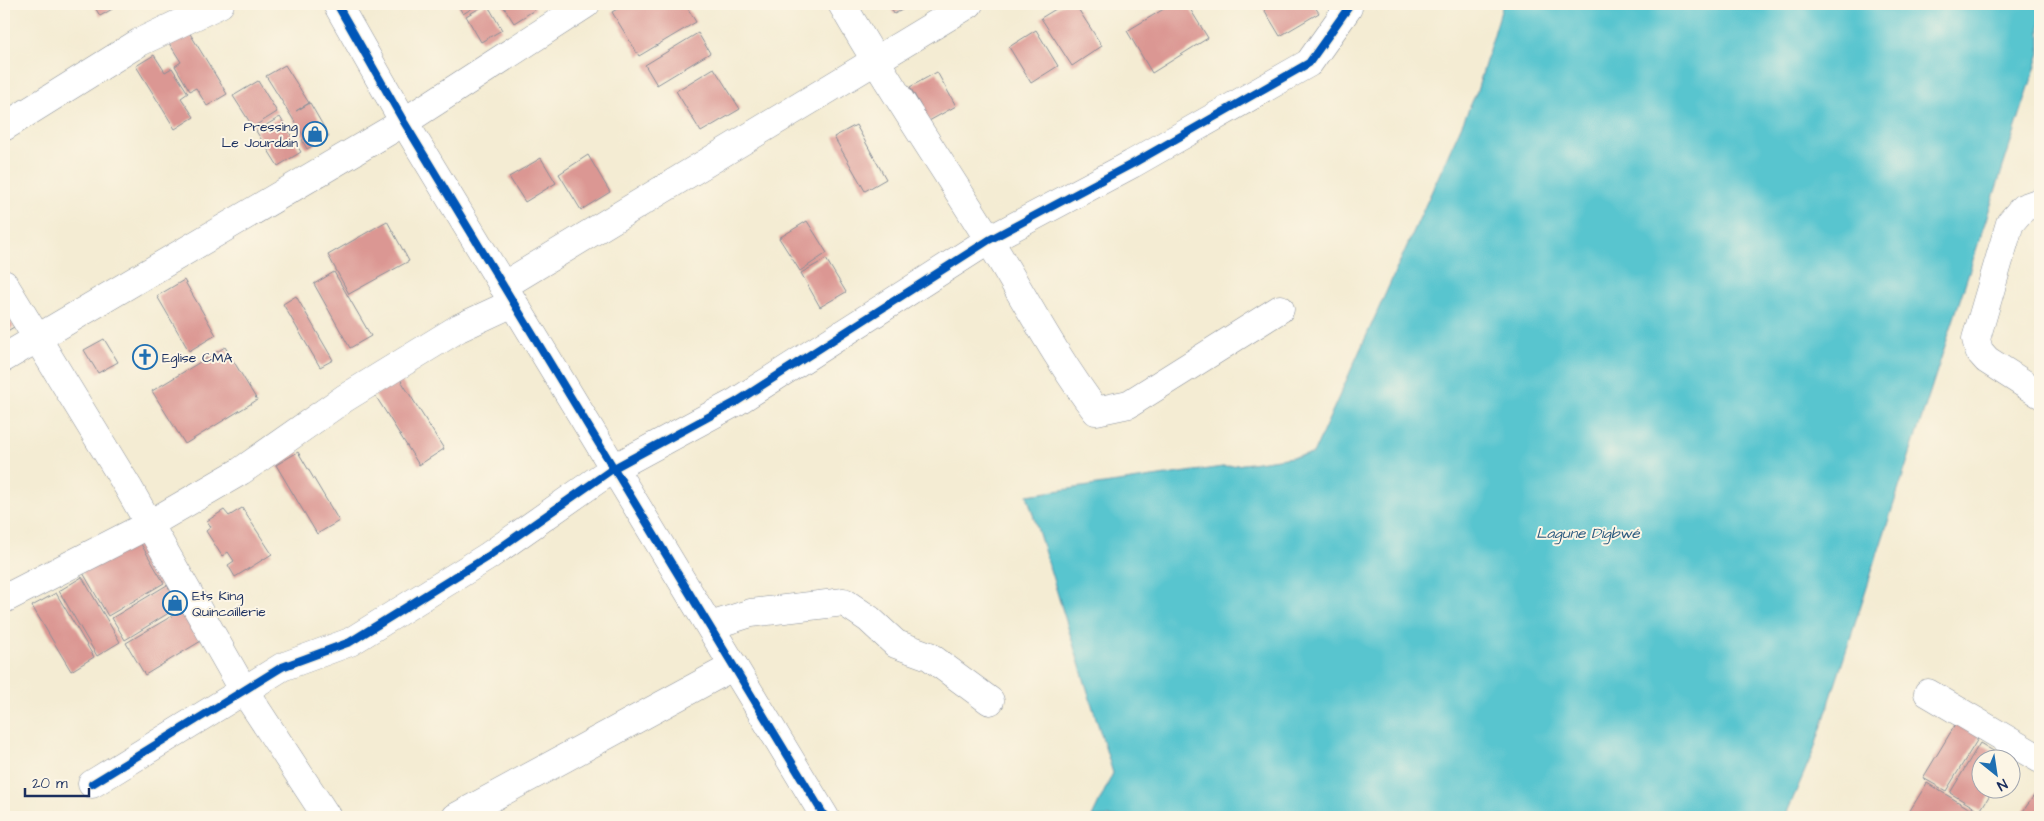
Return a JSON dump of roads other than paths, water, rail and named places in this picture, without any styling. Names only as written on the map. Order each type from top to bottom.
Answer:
[{"type":"street","points":[[4,127],[140,42],[220,4]]},
{"type":"street","points":[[337,4],[404,122],[508,295],[826,817]]},
{"type":"street","points":[[4,358],[404,122],[586,4]]},
{"type":"street","points":[[842,4],[874,61],[989,240],[1070,377],[1096,411],[1129,404],[1280,309]]},
{"type":"street","points":[[4,599],[148,525],[241,471],[345,398],[443,338],[874,61],[969,4]]},
{"type":"street","points":[[92,784],[243,689],[282,667],[350,642],[487,557],[614,468],[736,402],[989,240],[1132,164],[1309,63],[1344,15],[1348,8],[1347,4]]},
{"type":"street","points":[[2040,202],[2024,208],[2010,223],[1976,339],[1979,351],[1987,360],[2040,394]]},
{"type":"street","points":[[4,284],[128,487],[243,689],[327,817]]},
{"type":"street","points":[[710,626],[751,612],[844,602],[869,619],[896,644],[929,656],[990,701]]},
{"type":"street","points":[[456,817],[734,666]]},
{"type":"street","points":[[1928,694],[2040,759]]},
{"type":"water","name":"Lagune Digbwé","points":[[1503,4],[2040,4],[2040,53],[1814,750],[1785,817],[1092,817],[1113,773],[1027,495],[1313,454],[1477,91]]},
{"type":"place","name":"Pressing Le Jourdain","points":[[315,134]]},
{"type":"place","name":"Eglise CMA","points":[[145,357]]},
{"type":"place","name":"Ets King Quincaillerie","points":[[175,603]]}]
